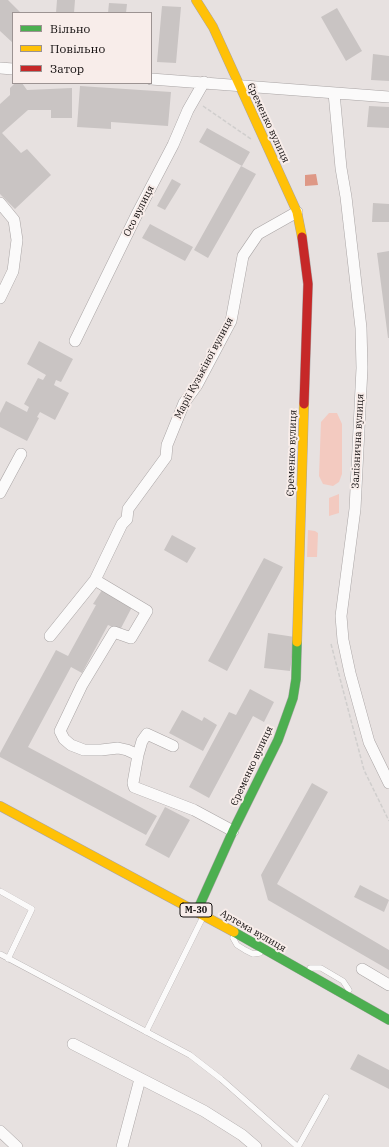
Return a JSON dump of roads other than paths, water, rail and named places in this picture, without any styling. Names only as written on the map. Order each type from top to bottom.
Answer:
[{"type":"main road","name":"Єременко вулиця","points":[[196,0],[213,27],[297,212],[304,245],[308,284],[296,680],[292,698],[278,740],[233,831],[200,913]]},
{"type":"main road","name":"Артема вулиця","points":[[0,806],[200,913],[389,1020]]},
{"type":"street","points":[[0,68],[12,69]]},
{"type":"street","points":[[152,79],[238,84],[334,93],[389,96]]},
{"type":"street","name":"Осо вулиця","points":[[75,341],[138,212],[174,145],[191,104],[204,82]]},
{"type":"street","name":"Залізнична вулиця","points":[[334,93],[341,168],[346,198],[361,328],[362,368],[355,509],[341,616],[343,640],[350,673],[369,742],[389,783]]},
{"type":"street","points":[[0,203],[14,220],[18,240],[13,272],[0,298]]},
{"type":"street","name":"Марії Кузькіної вулиця","points":[[50,636],[95,580],[122,524],[128,519],[128,509],[166,458],[167,445],[184,403],[197,385],[231,321],[243,256],[258,234],[297,212]]},
{"type":"street","points":[[0,493],[21,454]]},
{"type":"street","points":[[95,580],[147,610],[131,638],[114,632],[82,685],[60,731],[64,739],[71,745],[84,750],[118,748],[138,755]]},
{"type":"street","points":[[173,746],[147,734],[142,741],[138,755],[133,783],[134,787],[194,810],[233,831]]},
{"type":"street","points":[[362,969],[389,985]]},
{"type":"street","points":[[73,1044],[204,1112],[242,1135],[256,1147]]},
{"type":"street","points":[[122,1147],[140,1079]]},
{"type":"street","points":[[0,1131],[18,1147]]},
{"type":"lane","points":[[0,891],[32,909],[8,959]]},
{"type":"lane","points":[[146,1032],[200,913]]},
{"type":"lane","points":[[0,954],[190,1055],[222,1079],[298,1147],[326,1097]]}]
